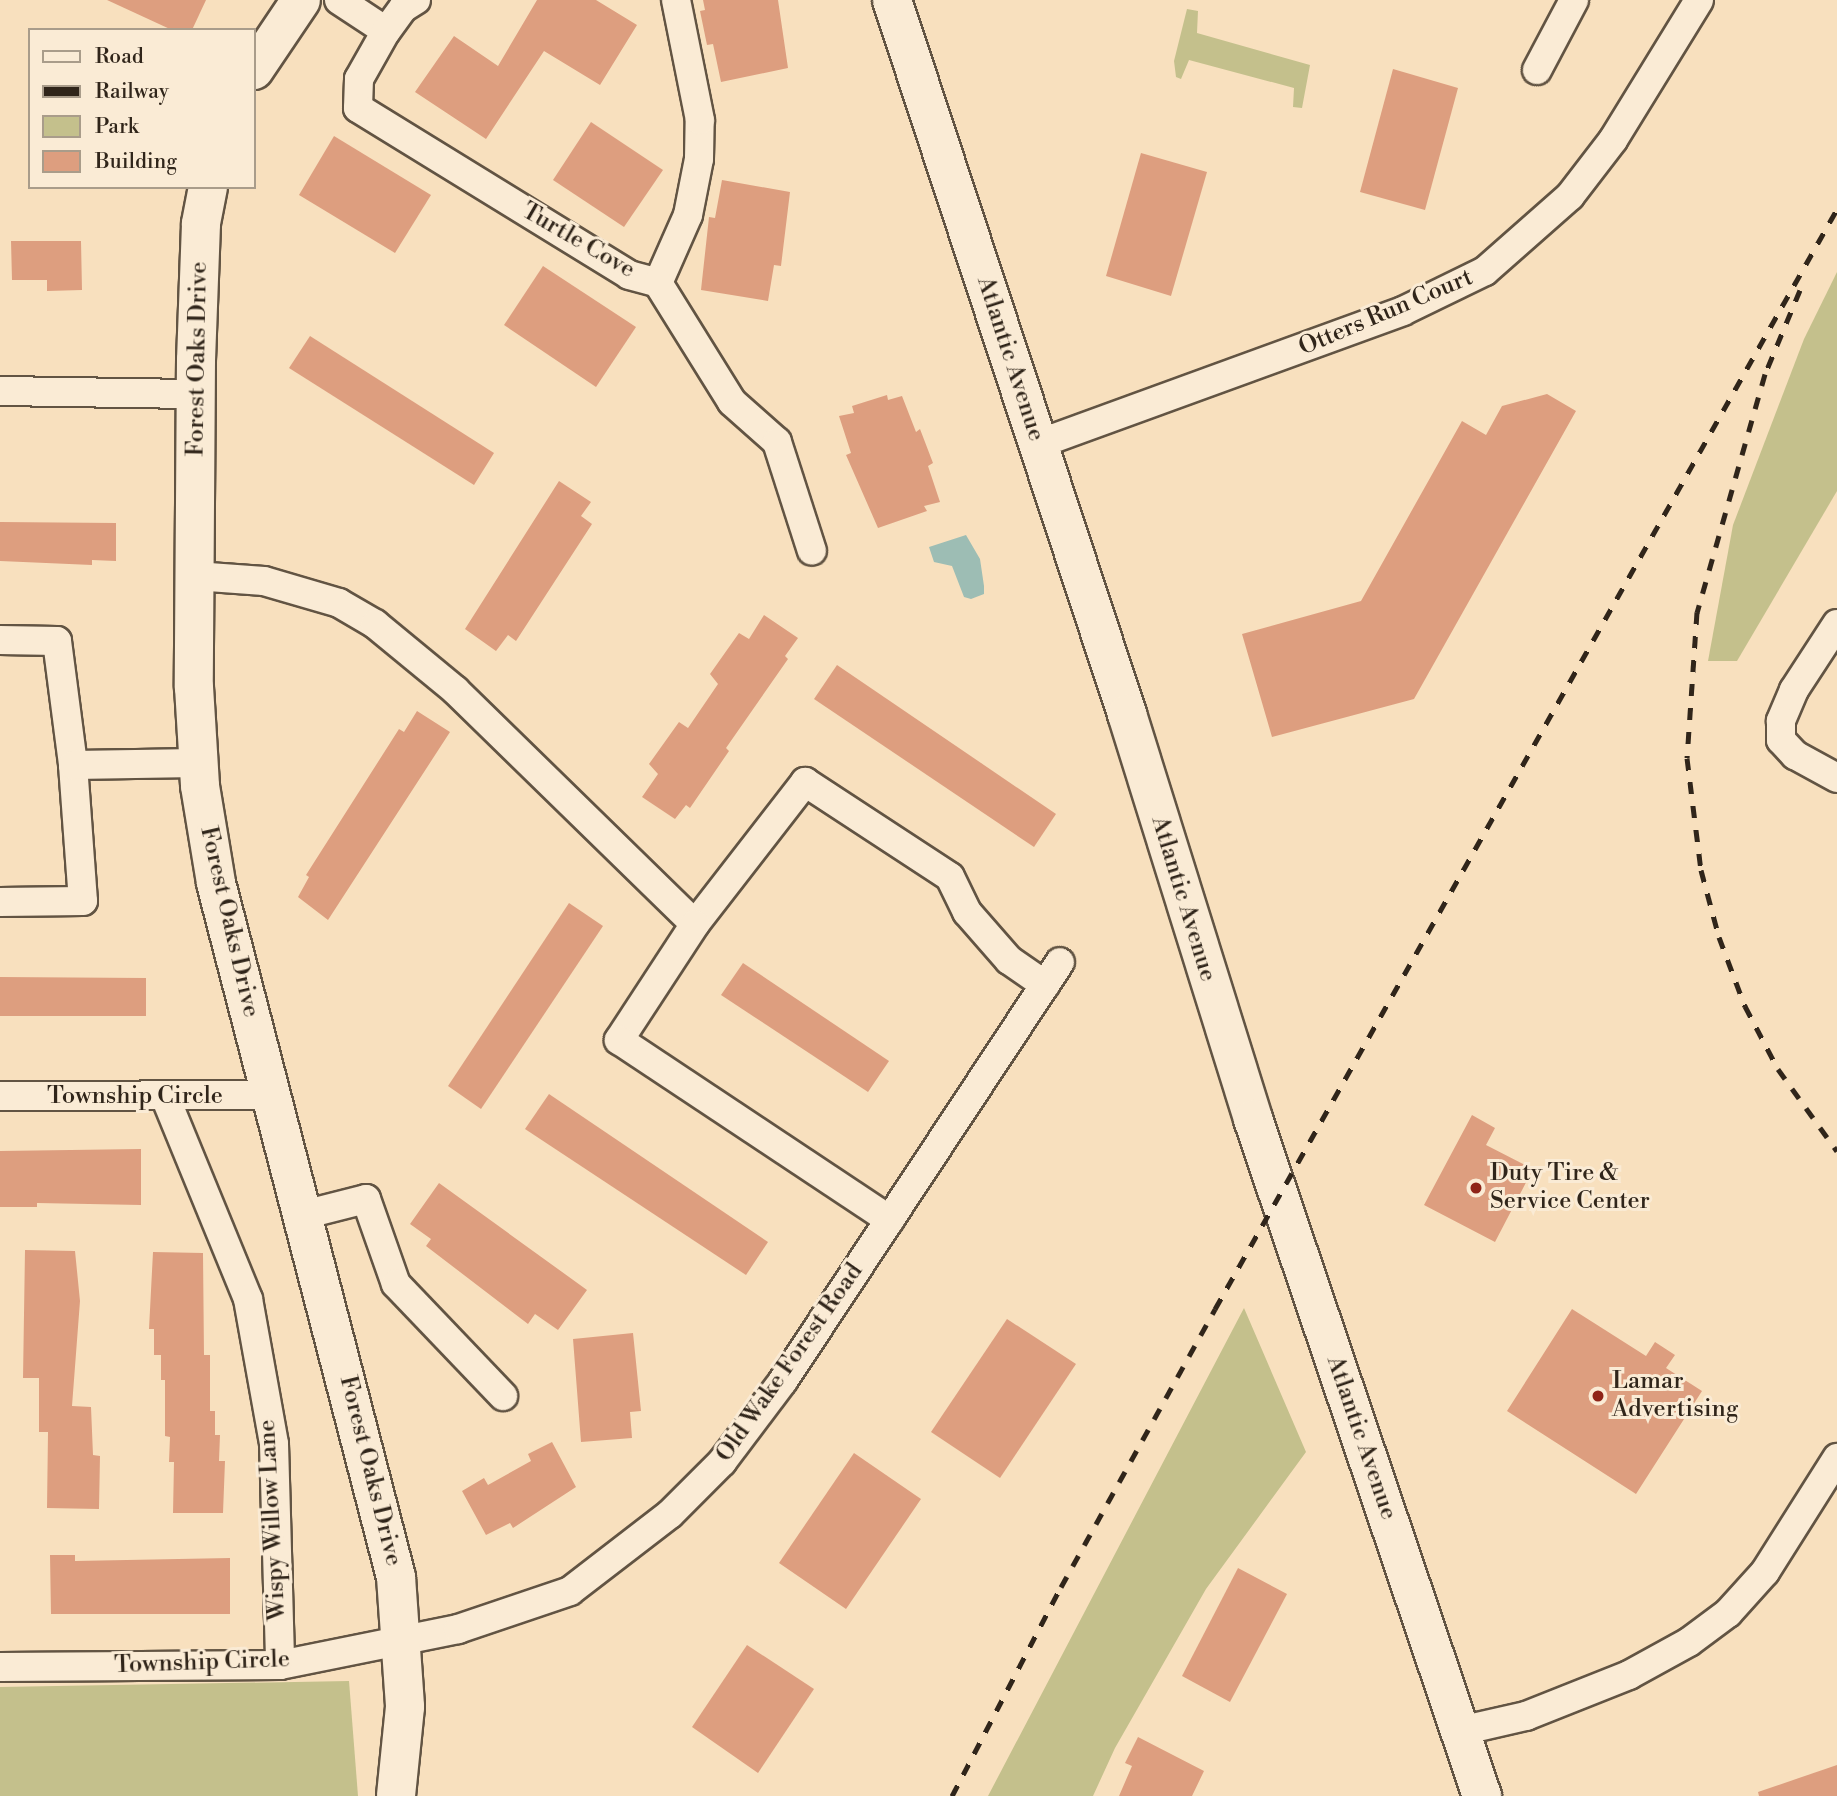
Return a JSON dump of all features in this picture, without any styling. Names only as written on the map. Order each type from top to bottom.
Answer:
[{"type":"main road","points":[[256,67],[301,0]]},
{"type":"main road","name":"Atlantic Avenue","points":[[892,0],[1038,444],[1253,1119],[1482,1796]]},
{"type":"main road","name":"Forest Oaks Drive","points":[[208,189],[201,224],[196,394],[198,763],[216,883],[382,1512],[402,1640]]},
{"type":"main road","points":[[396,1796],[405,1707],[402,1640]]},
{"type":"street","points":[[340,0],[386,31]]},
{"type":"street","name":"Turtle Cove","points":[[416,0],[403,8],[386,31],[359,79],[358,108],[629,275],[658,283],[688,215],[699,159],[700,120],[676,0]]},
{"type":"street","points":[[1537,70],[1574,0]]},
{"type":"street","name":"Otters Run Court","points":[[1038,444],[1403,311],[1485,271],[1570,196],[1613,140],[1699,0]]},
{"type":"street","points":[[658,283],[732,402],[777,442],[812,551]]},
{"type":"street","points":[[0,391],[196,394]]},
{"type":"street","points":[[195,576],[264,581],[339,603],[375,624],[455,690],[695,924],[620,1040],[890,1220]]},
{"type":"street","points":[[1837,624],[1794,690],[1780,721],[1781,740],[1795,755],[1837,778]]},
{"type":"street","points":[[0,640],[57,641],[73,765],[83,901],[0,902]]},
{"type":"street","points":[[73,765],[198,763]]},
{"type":"street","name":"Old Wake Forest Road","points":[[402,1640],[458,1629],[570,1591],[670,1514],[737,1442],[890,1220],[1052,974],[1009,960],[967,912],[950,877],[805,782],[695,924]]},
{"type":"street","name":"Township Circle","points":[[0,1096],[166,1098],[270,1095]]},
{"type":"street","name":"Wispy Willow Lane","points":[[166,1098],[248,1298],[274,1444],[280,1665]]},
{"type":"street","points":[[303,1215],[366,1199],[396,1284],[503,1396]]},
{"type":"street","points":[[1460,1731],[1527,1716],[1629,1675],[1689,1642],[1728,1613],[1765,1572],[1837,1458]]},
{"type":"street","name":"Township Circle","points":[[0,1667],[280,1665],[402,1640]]},
{"type":"green space","points":[[1187,9],[1198,11],[1197,33],[1310,65],[1302,108],[1293,107],[1294,88],[1189,60],[1181,79],[1176,77],[1174,61]]},
{"type":"green space","points":[[1837,272],[1837,491],[1737,661],[1708,661],[1733,525],[1804,339]]},
{"type":"green space","points":[[1244,1308],[1306,1452],[1206,1589],[1115,1748],[1093,1796],[988,1796]]},
{"type":"green space","points":[[349,1681],[358,1796],[0,1796],[0,1687]]},
{"type":"water","points":[[966,535],[980,559],[984,586],[984,594],[971,599],[964,597],[952,566],[934,562],[929,547]]},
{"type":"building","points":[[107,0],[206,0],[193,28],[168,28]]},
{"type":"building","points":[[537,0],[596,0],[637,25],[600,85],[544,51],[486,139],[415,92],[454,36],[498,66]]},
{"type":"building","points":[[703,0],[778,0],[788,68],[721,82],[713,44],[707,45],[700,11],[705,10]]},
{"type":"building","points":[[1393,69],[1458,88],[1425,210],[1360,192]]},
{"type":"building","points":[[591,122],[663,170],[624,227],[553,180]]},
{"type":"building","points":[[334,136],[431,195],[395,253],[299,195]]},
{"type":"building","points":[[1141,153],[1207,172],[1171,296],[1106,276]]},
{"type":"building","points":[[722,180],[790,192],[781,266],[774,265],[768,301],[701,290],[709,217],[715,218]]},
{"type":"building","points":[[11,241],[81,241],[82,290],[47,291],[47,280],[12,280]]},
{"type":"building","points":[[543,266],[636,327],[596,387],[504,325]]},
{"type":"building","points":[[310,336],[494,453],[474,485],[289,368]]},
{"type":"building","points":[[1547,394],[1576,411],[1414,699],[1272,737],[1242,634],[1361,601],[1462,421],[1486,435],[1502,406]]},
{"type":"building","points":[[887,395],[888,400],[902,396],[916,432],[920,429],[933,463],[928,466],[940,502],[924,506],[927,511],[878,528],[846,455],[851,453],[839,416],[854,413],[852,406]]},
{"type":"building","points":[[559,481],[591,502],[581,516],[592,524],[516,641],[508,635],[496,651],[465,629]]},
{"type":"building","points":[[0,522],[116,523],[116,561],[92,560],[92,565],[0,561]]},
{"type":"building","points":[[764,615],[798,638],[785,656],[788,659],[726,748],[729,751],[690,808],[686,805],[675,819],[642,797],[658,774],[649,764],[679,722],[688,728],[718,684],[710,674],[739,633],[749,639]]},
{"type":"building","points":[[837,665],[1056,814],[1034,847],[814,699]]},
{"type":"building","points":[[417,711],[450,732],[328,920],[298,897],[309,877],[306,875],[399,729],[404,732]]},
{"type":"building","points":[[569,903],[603,926],[481,1109],[448,1086]]},
{"type":"building","points":[[743,963],[889,1061],[868,1092],[721,995]]},
{"type":"building","points":[[0,977],[146,978],[146,1016],[0,1016]]},
{"type":"building","points":[[549,1094],[768,1242],[746,1275],[525,1129]]},
{"type":"building","points":[[1472,1115],[1495,1128],[1486,1145],[1533,1169],[1495,1242],[1424,1205]]},
{"type":"building","points":[[141,1149],[141,1205],[37,1203],[37,1207],[0,1207],[0,1151]]},
{"type":"building","points":[[439,1183],[587,1290],[558,1330],[535,1314],[528,1324],[426,1246],[431,1239],[410,1224]]},
{"type":"building","points":[[25,1250],[75,1251],[80,1301],[72,1406],[91,1407],[93,1455],[100,1456],[99,1509],[47,1508],[48,1432],[39,1432],[39,1378],[23,1378]]},
{"type":"building","points":[[153,1252],[203,1253],[204,1355],[210,1355],[210,1411],[215,1411],[215,1435],[220,1435],[219,1461],[225,1461],[223,1513],[173,1513],[174,1462],[169,1462],[170,1437],[165,1436],[165,1380],[161,1380],[161,1355],[154,1355],[154,1329],[149,1329]]},
{"type":"building","points":[[1572,1309],[1646,1356],[1655,1342],[1675,1355],[1666,1368],[1702,1391],[1636,1494],[1507,1411]]},
{"type":"building","points":[[1007,1319],[1076,1364],[1000,1478],[931,1432]]},
{"type":"building","points":[[633,1333],[641,1411],[630,1412],[632,1438],[581,1442],[573,1339]]},
{"type":"building","points":[[552,1442],[576,1487],[513,1528],[510,1523],[486,1535],[462,1491],[484,1478],[488,1485],[531,1461],[528,1454]]},
{"type":"building","points":[[854,1453],[921,1499],[846,1609],[779,1563]]},
{"type":"building","points":[[50,1555],[75,1555],[75,1561],[230,1558],[230,1614],[51,1614]]},
{"type":"building","points":[[1238,1568],[1287,1594],[1230,1702],[1182,1676]]},
{"type":"building","points":[[747,1645],[814,1689],[758,1773],[692,1727]]},
{"type":"building","points":[[1138,1737],[1204,1771],[1192,1796],[1119,1796],[1132,1766],[1125,1763]]},
{"type":"building","points":[[1837,1765],[1837,1796],[1759,1796],[1758,1792]]},
{"type":"railway","points":[[952,1796],[1061,1587],[1215,1309],[1837,209]]},
{"type":"railway","points":[[1800,290],[1765,374],[1697,612],[1687,758],[1701,870],[1719,937],[1745,1006],[1778,1069],[1837,1151]]},
{"type":"place","name":"Duty Tire & Service Center","points":[[1476,1188]]},
{"type":"place","name":"Lamar Advertising","points":[[1598,1396]]}]
